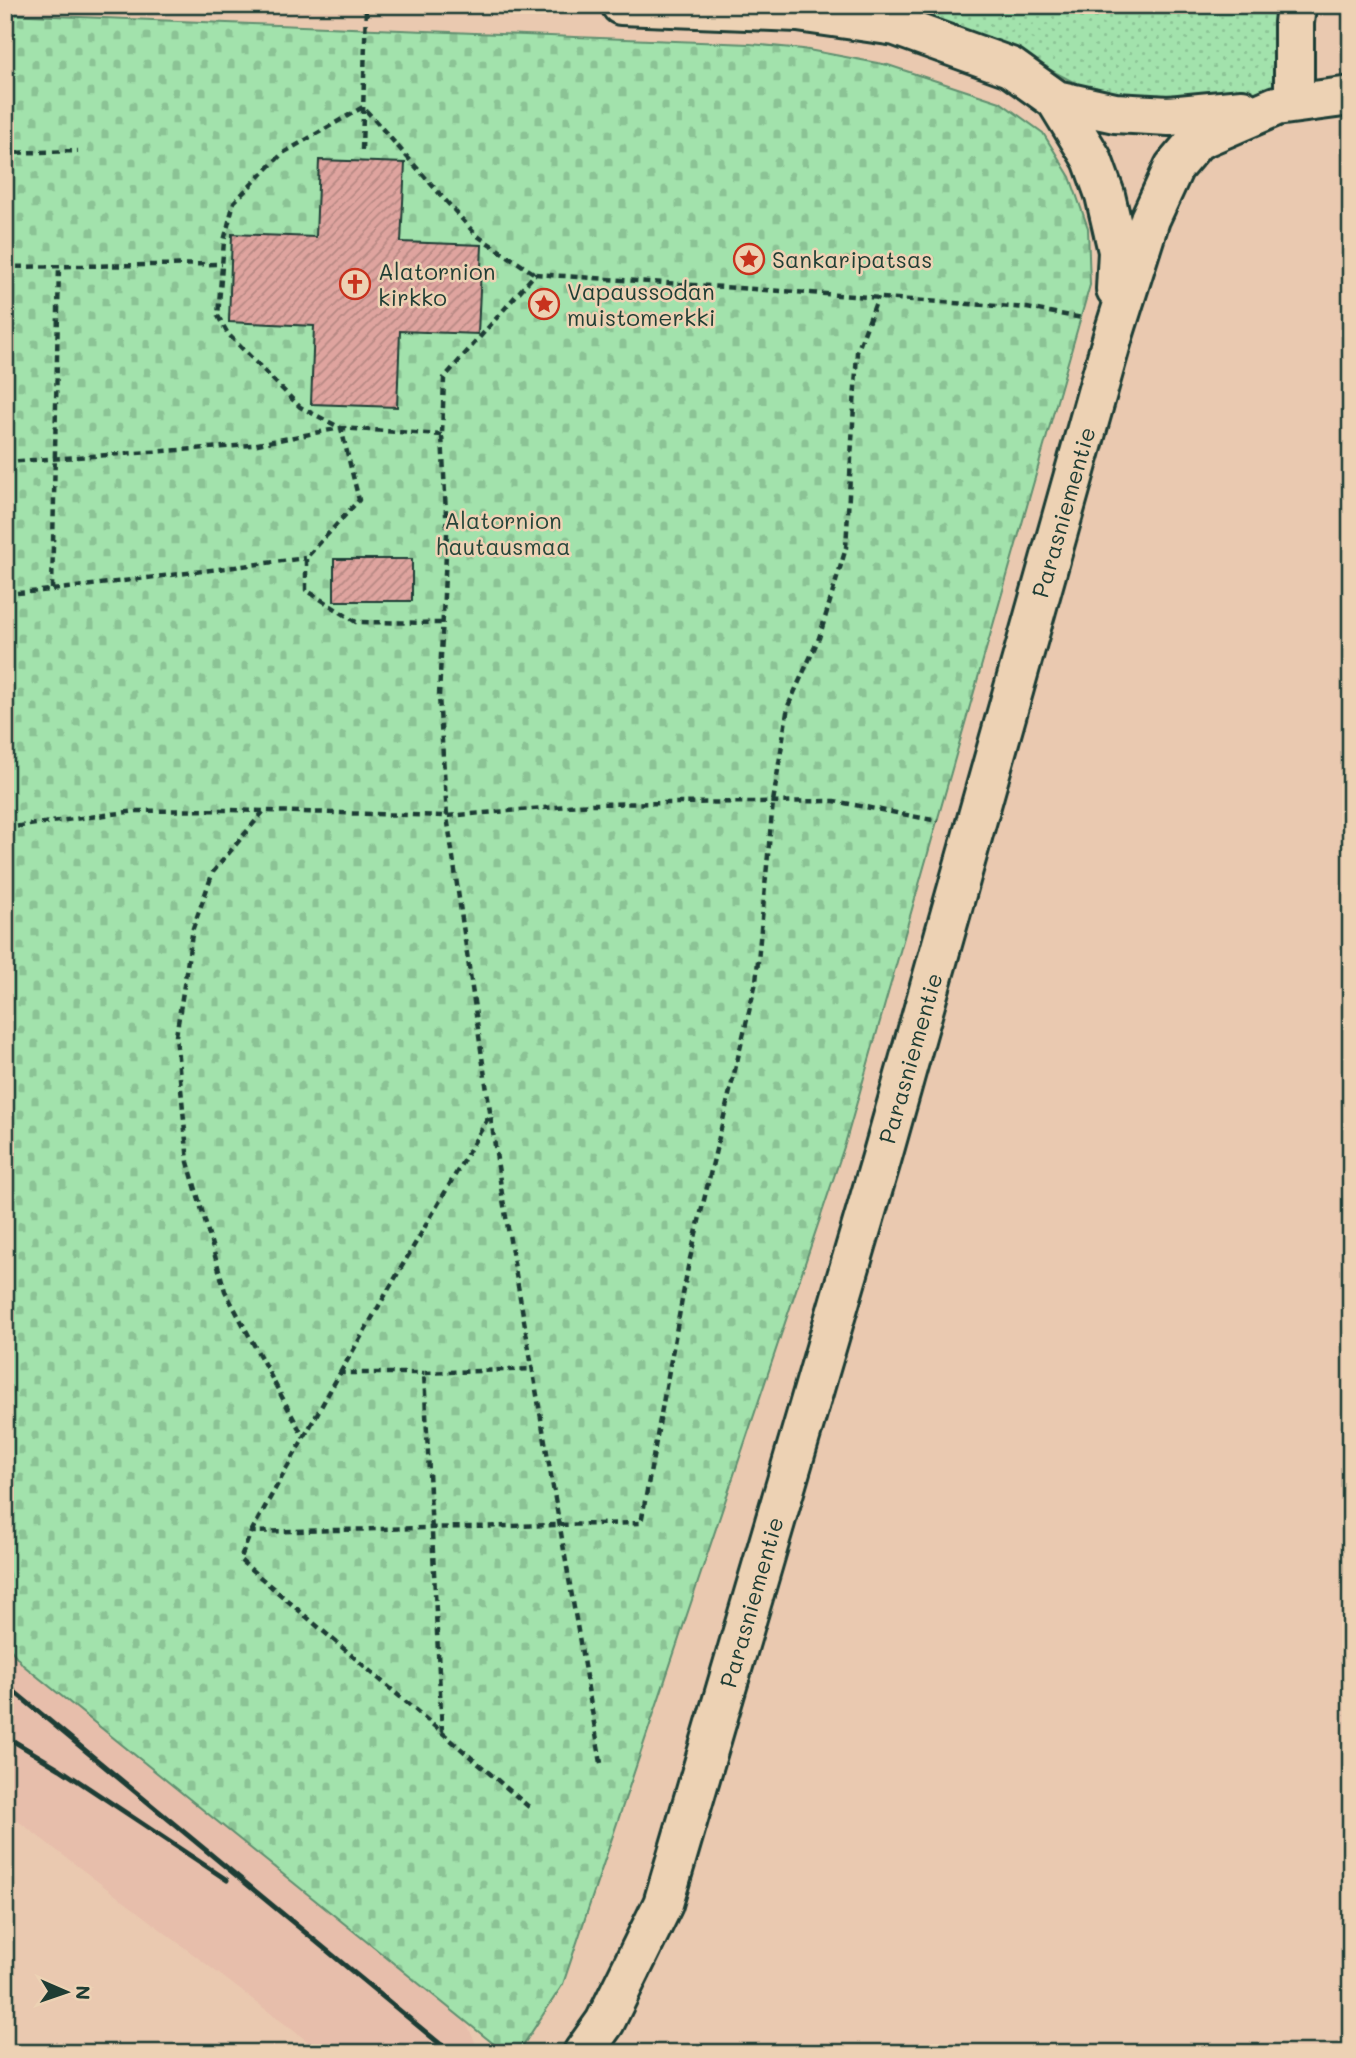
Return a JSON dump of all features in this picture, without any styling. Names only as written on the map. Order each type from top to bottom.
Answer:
[{"type":"street","points":[[621,5],[798,12],[896,26],[1010,68],[1056,100],[1099,175],[1118,251],[1113,336]]},
{"type":"street","points":[[1285,105],[1296,5]]},
{"type":"street","name":"Parasniementie","points":[[1056,100],[1115,113],[1169,116],[1351,96]]},
{"type":"street","name":"Parasniementie","points":[[583,2053],[605,2022],[663,1904],[882,1157],[1113,336],[1150,219],[1174,167],[1197,140],[1285,105]]},
{"type":"path","points":[[362,150],[366,5]]},
{"type":"path","points":[[5,594],[306,558],[359,500],[341,429],[300,407],[228,334],[218,316],[224,241],[234,202],[283,153],[363,107]]},
{"type":"path","points":[[363,107],[476,235],[534,274],[1027,308],[1081,318],[1113,336]]},
{"type":"path","points":[[5,153],[78,151]]},
{"type":"path","points":[[5,267],[222,264]]},
{"type":"path","points":[[51,590],[59,266]]},
{"type":"path","points":[[534,274],[444,378],[442,435],[447,534],[439,696],[447,816],[491,1112],[601,1763]]},
{"type":"path","points":[[251,1532],[641,1523],[688,1267],[756,982],[772,802],[788,706],[819,638],[846,548],[857,352],[878,297]]},
{"type":"path","points":[[5,462],[252,445],[341,429],[442,435]]},
{"type":"path","points":[[306,558],[306,590],[356,622],[443,622]]},
{"type":"path","points":[[5,828],[136,811],[447,816],[592,804],[834,801],[938,821]]},
{"type":"path","points":[[263,811],[213,872],[193,928],[176,1037],[188,1161],[225,1290],[304,1438]]},
{"type":"path","points":[[491,1112],[340,1373],[251,1532],[240,1560],[529,1807]]},
{"type":"path","points":[[340,1373],[533,1369]]},
{"type":"path","points":[[424,1373],[442,1733]]},
{"type":"shaded area","points":[[5,1642],[23,1665],[465,2020],[480,2053],[323,2053],[5,1811]]},
{"type":"green space","points":[[863,5],[1276,5],[1273,91],[1185,102],[1124,102],[1079,85],[1012,50]]},
{"type":"green space","name":"Alatornion hautausmaa","points":[[5,14],[750,44],[803,49],[888,65],[1000,102],[1043,133],[1070,177],[1088,228],[1090,285],[845,1144],[563,1984],[518,2053],[505,2053],[23,1665],[5,1642]]},
{"type":"building","name":"Alatornion kirkko","points":[[319,160],[405,163],[401,242],[482,245],[478,334],[400,331],[397,407],[311,404],[314,326],[229,322],[232,234],[316,237]]},
{"type":"building","points":[[334,559],[412,559],[412,601],[334,601]]},
{"type":"railway","points":[[5,1684],[451,2053]]},
{"type":"railway","points":[[5,1736],[60,1769],[227,1880]]},
{"type":"place","name":"Sankaripatsas","points":[[749,259]]},
{"type":"place","name":"Alatornion kirkko","points":[[355,284]]},
{"type":"place","name":"Vapaussodan muistomerkki","points":[[544,304]]}]
